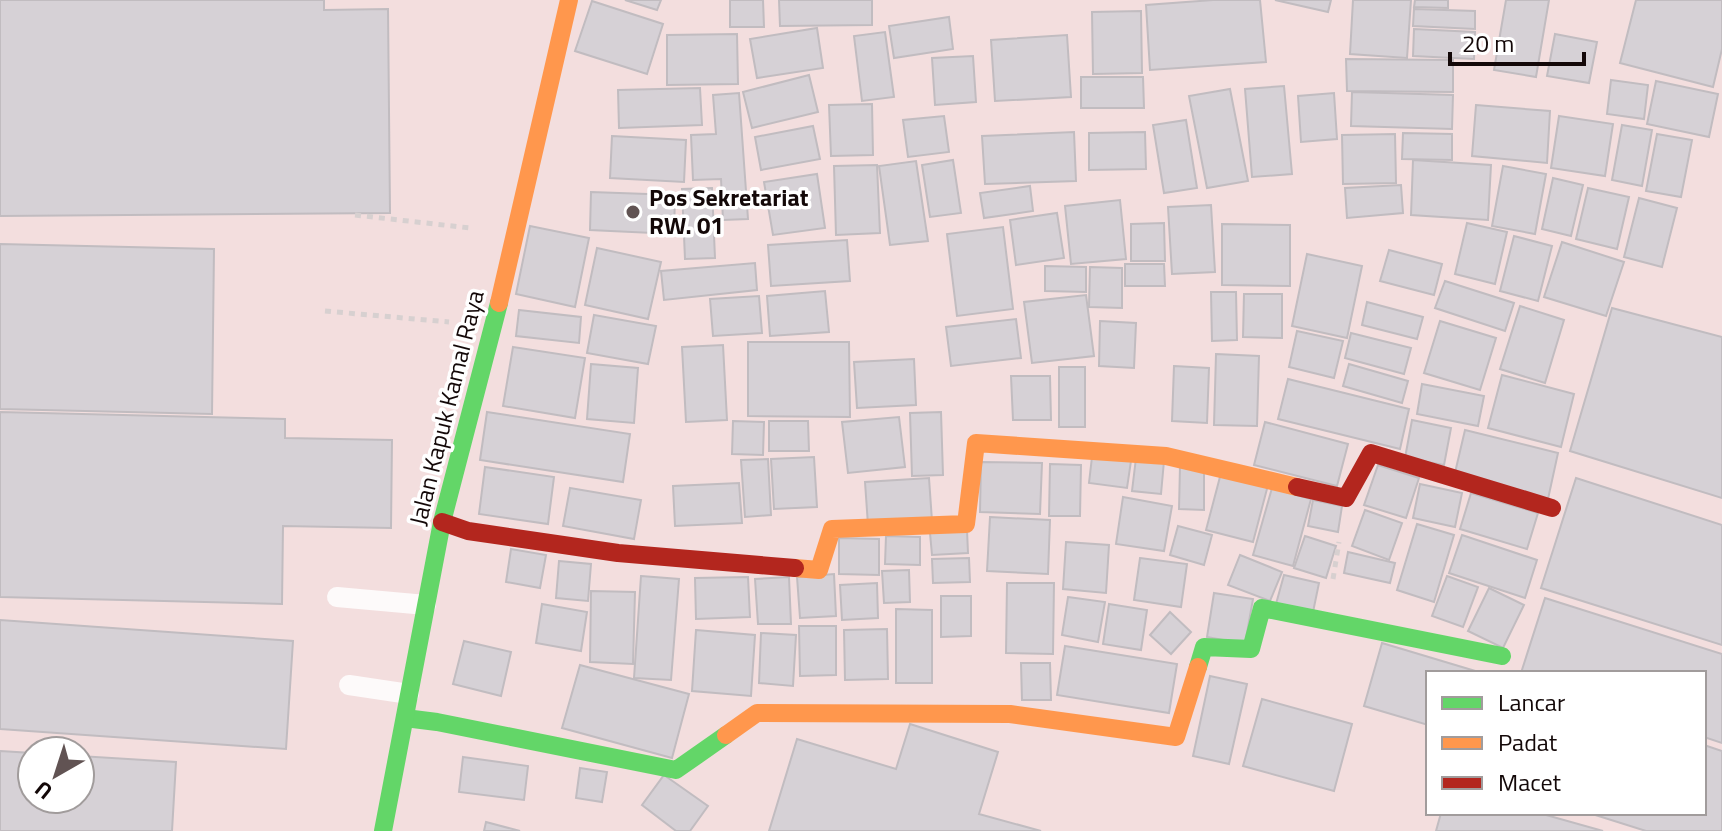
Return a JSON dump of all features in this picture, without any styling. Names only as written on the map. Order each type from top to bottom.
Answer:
[{"type":"street","name":"Jalan Kapuk Kamal Raya","points":[[383,831],[442,522],[494,326],[569,0]]},
{"type":"street","points":[[442,522],[468,531],[618,553],[819,570],[832,529],[966,524],[976,443],[1166,456],[1346,498],[1371,453],[1552,508]]},
{"type":"street","points":[[405,718],[676,770],[757,713],[1010,714],[1176,737],[1204,647],[1251,649],[1262,608],[1502,656]]},
{"type":"lane","points":[[337,597],[426,605]]},
{"type":"lane","points":[[349,685],[409,694]]},
{"type":"path","points":[[355,215],[515,232]]},
{"type":"path","points":[[325,311],[494,326]]},
{"type":"path","points":[[1326,620],[1346,498]]},
{"type":"building","points":[[0,0],[324,0],[324,10],[388,9],[390,213],[0,216]]},
{"type":"building","points":[[625,0],[661,0],[657,10]]},
{"type":"building","points":[[730,0],[763,0],[764,27],[730,27]]},
{"type":"building","points":[[779,0],[872,0],[872,25],[780,26]]},
{"type":"building","points":[[1260,0],[1266,62],[1150,70],[1146,5]]},
{"type":"building","points":[[1275,0],[1331,0],[1328,12]]},
{"type":"building","points":[[1353,0],[1411,0],[1407,58],[1350,54]]},
{"type":"building","points":[[1415,0],[1448,0],[1448,8],[1414,7]]},
{"type":"building","points":[[1506,0],[1549,0],[1536,77],[1494,70]]},
{"type":"building","points":[[1636,0],[1722,0],[1722,49],[1713,87],[1620,63]]},
{"type":"building","points":[[592,1],[663,24],[647,74],[575,51]]},
{"type":"building","points":[[1414,9],[1475,11],[1475,29],[1413,26]]},
{"type":"building","points":[[1141,11],[1142,73],[1093,74],[1092,12]]},
{"type":"building","points":[[949,17],[953,49],[894,58],[889,26]]},
{"type":"building","points":[[817,28],[823,68],[757,78],[750,39]]},
{"type":"building","points":[[1414,29],[1475,32],[1474,59],[1413,56]]},
{"type":"building","points":[[885,32],[894,97],[862,101],[854,36]]},
{"type":"building","points":[[737,34],[738,84],[667,85],[667,35]]},
{"type":"building","points":[[1555,34],[1597,42],[1589,83],[1547,76]]},
{"type":"building","points":[[1067,35],[1071,97],[995,101],[991,40]]},
{"type":"building","points":[[973,56],[976,102],[935,105],[932,58]]},
{"type":"building","points":[[1346,59],[1453,60],[1453,92],[1347,91]]},
{"type":"building","points":[[809,75],[818,112],[752,128],[743,92]]},
{"type":"building","points":[[1081,77],[1143,77],[1144,108],[1081,108]]},
{"type":"building","points":[[1611,80],[1648,85],[1644,119],[1607,114]]},
{"type":"building","points":[[1656,81],[1718,94],[1709,137],[1647,124]]},
{"type":"building","points":[[1284,86],[1292,174],[1252,177],[1245,89]]},
{"type":"building","points":[[700,88],[702,125],[619,128],[618,90]]},
{"type":"building","points":[[1230,89],[1248,181],[1207,188],[1189,96]]},
{"type":"building","points":[[1352,92],[1453,95],[1452,129],[1351,126]]},
{"type":"building","points":[[739,93],[748,219],[723,220],[721,179],[693,180],[691,135],[716,134],[713,95]]},
{"type":"building","points":[[1334,93],[1337,139],[1301,142],[1298,96]]},
{"type":"building","points":[[872,104],[873,155],[831,156],[829,105]]},
{"type":"building","points":[[1476,105],[1550,111],[1547,163],[1472,156]]},
{"type":"building","points":[[944,116],[949,152],[908,157],[903,120]]},
{"type":"building","points":[[1559,116],[1613,124],[1605,176],[1551,168]]},
{"type":"building","points":[[1186,120],[1197,188],[1164,193],[1153,125]]},
{"type":"building","points":[[1622,125],[1652,130],[1642,186],[1612,180]]},
{"type":"building","points":[[813,126],[820,159],[761,170],[755,137]]},
{"type":"building","points":[[1074,132],[1076,181],[985,184],[982,136]]},
{"type":"building","points":[[1145,132],[1146,169],[1089,170],[1089,133]]},
{"type":"building","points":[[1403,133],[1452,134],[1452,160],[1402,159]]},
{"type":"building","points":[[1395,134],[1396,183],[1343,184],[1342,135]]},
{"type":"building","points":[[1657,134],[1692,140],[1681,197],[1646,191]]},
{"type":"building","points":[[612,136],[686,140],[684,182],[610,178]]},
{"type":"building","points":[[953,160],[961,213],[930,217],[922,165]]},
{"type":"building","points":[[1413,160],[1491,165],[1488,220],[1411,215]]},
{"type":"building","points":[[916,161],[928,241],[890,245],[879,166]]},
{"type":"building","points":[[877,165],[880,233],[836,235],[834,166]]},
{"type":"building","points":[[1503,166],[1546,174],[1535,234],[1492,226]]},
{"type":"building","points":[[817,174],[825,228],[773,235],[764,182]]},
{"type":"building","points":[[1553,178],[1583,185],[1571,236],[1542,229]]},
{"type":"building","points":[[1401,185],[1403,213],[1347,218],[1345,188]]},
{"type":"building","points":[[1030,186],[1033,211],[984,218],[980,193]]},
{"type":"building","points":[[712,188],[715,258],[685,259],[682,189]]},
{"type":"building","points":[[1588,188],[1629,197],[1617,249],[1576,239]]},
{"type":"building","name":"Pos Sekretariat RW. 01","points":[[591,192],[675,195],[674,234],[590,230]]},
{"type":"building","points":[[1639,198],[1677,208],[1662,267],[1624,257]]},
{"type":"building","points":[[1120,200],[1126,259],[1071,264],[1065,206]]},
{"type":"building","points":[[1211,205],[1215,272],[1172,274],[1168,207]]},
{"type":"building","points":[[1057,213],[1064,258],[1016,265],[1010,220]]},
{"type":"building","points":[[1164,223],[1165,261],[1131,261],[1131,224]]},
{"type":"building","points":[[1467,223],[1507,232],[1495,284],[1455,274]]},
{"type":"building","points":[[1222,224],[1290,225],[1290,286],[1222,285]]},
{"type":"building","points":[[530,226],[589,238],[575,307],[516,294]]},
{"type":"building","points":[[1003,227],[1013,309],[957,316],[947,234]]},
{"type":"building","points":[[1514,236],[1552,246],[1538,301],[1500,291]]},
{"type":"building","points":[[847,240],[850,281],[771,286],[768,245]]},
{"type":"building","points":[[1562,242],[1624,262],[1606,316],[1544,297]]},
{"type":"building","points":[[0,244],[214,249],[212,414],[0,409]]},
{"type":"building","points":[[597,248],[661,262],[648,319],[585,305]]},
{"type":"building","points":[[1389,250],[1442,264],[1434,295],[1380,281]]},
{"type":"building","points":[[1307,254],[1362,266],[1347,338],[1292,326]]},
{"type":"building","points":[[755,263],[757,290],[664,300],[661,271]]},
{"type":"building","points":[[1125,264],[1164,264],[1165,286],[1125,286]]},
{"type":"building","points":[[1045,266],[1086,267],[1086,292],[1045,291]]},
{"type":"building","points":[[1090,267],[1122,268],[1122,308],[1089,307]]},
{"type":"building","points":[[1445,281],[1514,303],[1505,331],[1435,308]]},
{"type":"building","points":[[825,291],[829,332],[770,336],[767,296]]},
{"type":"building","points":[[1211,292],[1236,292],[1237,340],[1212,341]]},
{"type":"building","points":[[1244,294],[1282,294],[1282,338],[1243,337]]},
{"type":"building","points":[[1086,295],[1094,356],[1032,363],[1024,302]]},
{"type":"building","points":[[759,296],[762,333],[713,336],[710,299]]},
{"type":"building","points":[[1367,302],[1423,317],[1417,339],[1362,325]]},
{"type":"building","points":[[1520,306],[1564,320],[1545,383],[1500,369]]},
{"type":"building","points":[[1612,308],[1722,337],[1722,498],[1570,451]]},
{"type":"building","points":[[519,310],[581,317],[579,343],[516,336]]},
{"type":"building","points":[[594,315],[656,326],[648,364],[587,353]]},
{"type":"building","points":[[1016,319],[1021,358],[951,366],[946,327]]},
{"type":"building","points":[[1100,321],[1136,323],[1134,368],[1099,366]]},
{"type":"building","points":[[1440,321],[1496,338],[1480,390],[1424,373]]},
{"type":"building","points":[[1297,331],[1343,341],[1334,378],[1289,367]]},
{"type":"building","points":[[1351,333],[1411,348],[1404,374],[1345,358]]},
{"type":"building","points":[[748,342],[849,342],[850,417],[748,416]]},
{"type":"building","points":[[723,345],[727,420],[686,422],[682,347]]},
{"type":"building","points":[[513,347],[585,358],[575,418],[503,406]]},
{"type":"building","points":[[1216,354],[1259,356],[1257,426],[1214,425]]},
{"type":"building","points":[[914,359],[916,405],[857,408],[854,362]]},
{"type":"building","points":[[591,364],[638,368],[634,423],[587,419]]},
{"type":"building","points":[[1349,364],[1408,381],[1402,403],[1343,386]]},
{"type":"building","points":[[1174,366],[1209,368],[1207,423],[1172,421]]},
{"type":"building","points":[[1059,367],[1085,367],[1085,427],[1059,427]]},
{"type":"building","points":[[1502,375],[1574,394],[1561,447],[1488,428]]},
{"type":"building","points":[[1011,376],[1050,376],[1051,420],[1013,420]]},
{"type":"building","points":[[1288,379],[1409,409],[1400,449],[1278,419]]},
{"type":"building","points":[[1422,384],[1484,396],[1478,426],[1417,414]]},
{"type":"building","points":[[0,412],[285,419],[285,438],[392,440],[391,528],[283,526],[282,604],[0,597]]},
{"type":"building","points":[[487,412],[630,434],[623,482],[480,460]]},
{"type":"building","points":[[941,412],[943,475],[912,476],[910,413]]},
{"type":"building","points":[[899,417],[905,467],[848,473],[842,422]]},
{"type":"building","points":[[1412,420],[1451,428],[1444,465],[1405,458]]},
{"type":"building","points":[[733,421],[764,422],[763,455],[732,454]]},
{"type":"building","points":[[769,421],[808,421],[809,451],[769,451]]},
{"type":"building","points":[[1265,422],[1348,444],[1337,486],[1254,465]]},
{"type":"building","points":[[1465,430],[1558,453],[1548,499],[1454,477]]},
{"type":"building","points":[[814,457],[817,507],[774,509],[771,459]]},
{"type":"building","points":[[1092,457],[1131,461],[1127,488],[1089,483]]},
{"type":"building","points":[[1136,458],[1164,461],[1161,494],[1132,491]]},
{"type":"building","points":[[768,459],[771,515],[745,517],[741,460]]},
{"type":"building","points":[[981,462],[1042,463],[1040,514],[980,512]]},
{"type":"building","points":[[1050,464],[1081,465],[1080,516],[1049,516]]},
{"type":"building","points":[[1378,465],[1419,478],[1406,518],[1364,505]]},
{"type":"building","points":[[1180,466],[1204,467],[1204,510],[1179,509]]},
{"type":"building","points":[[485,467],[554,477],[548,524],[479,514]]},
{"type":"building","points":[[1221,473],[1268,485],[1253,542],[1206,530]]},
{"type":"building","points":[[929,478],[932,521],[868,525],[865,482]]},
{"type":"building","points":[[1576,478],[1722,525],[1722,645],[1541,588]]},
{"type":"building","points":[[739,483],[742,523],[675,526],[673,486]]},
{"type":"building","points":[[1420,484],[1462,493],[1455,527],[1413,518]]},
{"type":"building","points":[[570,488],[641,500],[634,539],[563,526]]},
{"type":"building","points":[[1272,488],[1311,499],[1293,566],[1253,555]]},
{"type":"building","points":[[1471,493],[1538,513],[1527,549],[1460,529]]},
{"type":"building","points":[[1123,497],[1172,506],[1164,551],[1116,544]]},
{"type":"building","points":[[1313,500],[1342,506],[1338,532],[1308,526]]},
{"type":"building","points":[[1365,510],[1402,523],[1389,560],[1352,546]]},
{"type":"building","points":[[990,517],[1050,520],[1048,574],[987,571]]},
{"type":"building","points":[[1417,524],[1454,535],[1434,602],[1397,590]]},
{"type":"building","points":[[1178,526],[1212,535],[1204,565],[1170,555]]},
{"type":"building","points":[[967,530],[968,553],[932,555],[930,533]]},
{"type":"building","points":[[1462,535],[1537,560],[1525,598],[1449,573]]},
{"type":"building","points":[[886,536],[920,537],[920,565],[885,564]]},
{"type":"building","points":[[1305,536],[1336,546],[1326,578],[1294,568]]},
{"type":"building","points":[[839,538],[879,539],[879,575],[839,574]]},
{"type":"building","points":[[1066,542],[1109,545],[1106,593],[1063,589]]},
{"type":"building","points":[[511,549],[546,555],[540,588],[506,582]]},
{"type":"building","points":[[1348,552],[1395,563],[1390,583],[1344,573]]},
{"type":"building","points":[[1240,555],[1282,572],[1270,601],[1228,585]]},
{"type":"building","points":[[969,558],[970,582],[933,583],[932,559]]},
{"type":"building","points":[[1140,558],[1187,564],[1181,607],[1134,600]]},
{"type":"building","points":[[559,561],[591,564],[588,601],[556,598]]},
{"type":"building","points":[[909,570],[910,602],[884,603],[882,571]]},
{"type":"building","points":[[834,574],[836,616],[800,618],[797,577]]},
{"type":"building","points":[[1284,575],[1319,583],[1313,612],[1276,604]]},
{"type":"building","points":[[641,576],[679,579],[671,680],[634,678]]},
{"type":"building","points":[[1447,576],[1478,587],[1463,627],[1432,616]]},
{"type":"building","points":[[748,577],[750,617],[696,619],[695,578]]},
{"type":"building","points":[[789,577],[791,624],[758,624],[755,579]]},
{"type":"building","points":[[877,583],[878,618],[842,620],[840,585]]},
{"type":"building","points":[[1007,583],[1054,583],[1053,654],[1006,653]]},
{"type":"building","points":[[1489,588],[1524,605],[1503,648],[1468,631]]},
{"type":"building","points":[[591,591],[635,592],[633,664],[590,662]]},
{"type":"building","points":[[1214,593],[1253,599],[1245,644],[1207,637]]},
{"type":"building","points":[[941,596],[971,596],[971,636],[941,637]]},
{"type":"building","points":[[1068,597],[1105,602],[1098,642],[1062,635]]},
{"type":"building","points":[[1545,598],[1722,654],[1722,743],[1706,738],[1706,671],[1522,671]]},
{"type":"building","points":[[542,604],[587,612],[581,651],[536,643]]},
{"type":"building","points":[[1109,604],[1147,610],[1141,650],[1103,644]]},
{"type":"building","points":[[896,609],[932,610],[932,683],[896,683]]},
{"type":"building","points":[[1170,612],[1191,632],[1171,654],[1150,635]]},
{"type":"building","points":[[0,620],[293,641],[286,749],[0,729]]},
{"type":"building","points":[[799,626],[836,626],[836,675],[800,676]]},
{"type":"building","points":[[887,629],[888,679],[845,680],[844,630]]},
{"type":"building","points":[[696,630],[755,635],[751,696],[692,691]]},
{"type":"building","points":[[761,633],[796,635],[793,686],[759,683]]},
{"type":"building","points":[[464,641],[511,652],[501,696],[453,684]]},
{"type":"building","points":[[1382,643],[1475,671],[1426,671],[1426,724],[1364,706]]},
{"type":"building","points":[[1065,646],[1177,664],[1169,713],[1057,695]]},
{"type":"building","points":[[1021,663],[1050,663],[1051,700],[1022,700]]},
{"type":"building","points":[[580,665],[689,694],[672,758],[562,728]]},
{"type":"building","points":[[1210,676],[1247,684],[1229,764],[1193,756]]},
{"type":"building","points":[[1262,699],[1352,724],[1334,791],[1243,766]]},
{"type":"building","points":[[910,724],[998,752],[979,814],[1041,831],[769,831],[797,739],[896,769]]},
{"type":"building","points":[[1706,746],[1722,751],[1722,831],[1646,831],[1595,815],[1706,815]]},
{"type":"building","points":[[0,751],[16,752],[16,815],[96,815],[96,757],[176,762],[172,831],[0,831]]},
{"type":"building","points":[[463,757],[528,766],[524,800],[459,792]]},
{"type":"building","points":[[580,768],[607,772],[602,802],[576,798]]},
{"type":"building","points":[[664,775],[708,806],[690,831],[676,831],[642,805]]},
{"type":"building","points":[[1440,815],[1546,815],[1603,831],[1436,831]]},
{"type":"building","points":[[486,822],[520,831],[484,831]]},
{"type":"traffic: fast","points":[[383,831],[442,522],[499,303]]},
{"type":"traffic: fast","points":[[1198,667],[1204,647],[1251,649],[1262,608],[1502,656]]},
{"type":"traffic: fast","points":[[405,718],[676,770],[726,735]]},
{"type":"traffic: slow","points":[[499,303],[569,0]]},
{"type":"traffic: slow","points":[[795,568],[819,570],[832,529],[966,524],[976,443],[1166,456],[1297,487]]},
{"type":"traffic: slow","points":[[726,735],[757,713],[1010,714],[1176,737],[1198,667]]},
{"type":"traffic: jam","points":[[1297,487],[1346,498],[1371,453],[1552,508]]},
{"type":"traffic: jam","points":[[442,522],[468,531],[618,553],[795,568]]},
{"type":"place","name":"Pos Sekretariat RW. 01","points":[[633,212]]}]
